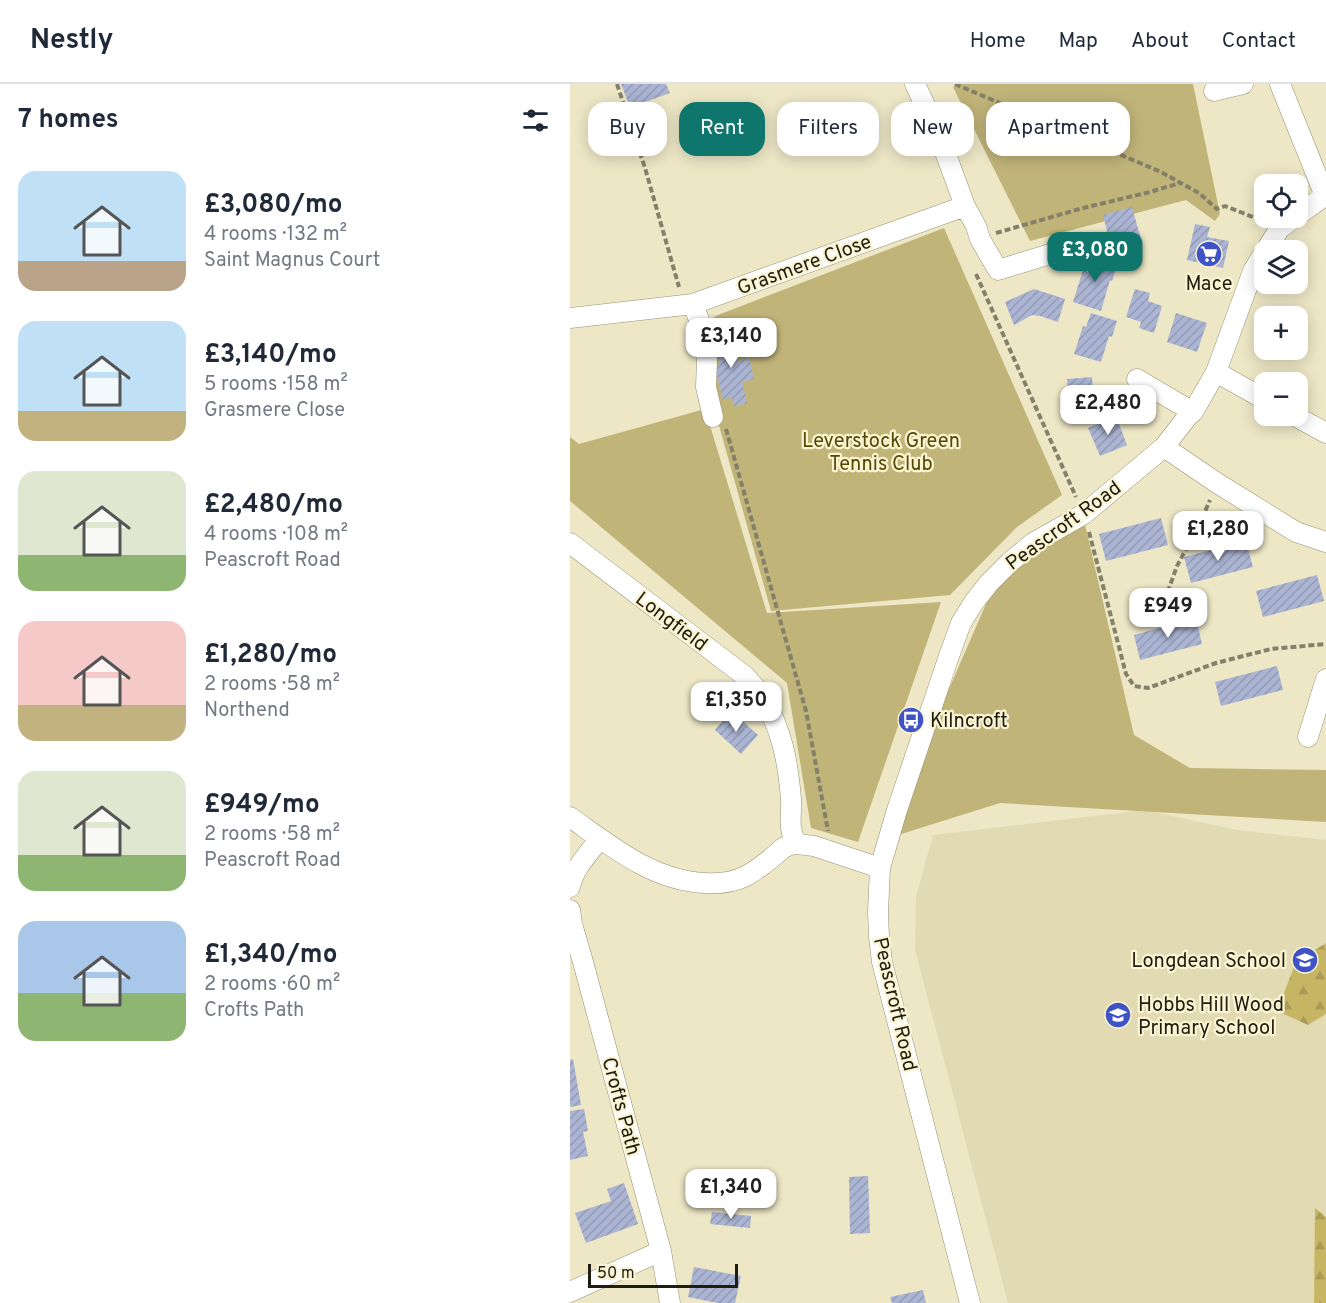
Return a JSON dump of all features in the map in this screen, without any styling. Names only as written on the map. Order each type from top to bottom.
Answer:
[{"type":"street","points":[[915,84],[938,133],[965,206],[998,270],[1060,251]]},
{"type":"street","points":[[1214,91],[1243,84]]},
{"type":"street","points":[[1280,84],[1325,195],[1308,208]]},
{"type":"street","name":"Grasmere Close","points":[[570,318],[688,304],[965,206]]},
{"type":"street","name":"Peascroft Road","points":[[1275,240],[1284,228]]},
{"type":"street","name":"Peascroft Road","points":[[970,1303],[882,962],[878,912],[880,868],[949,656],[961,623],[974,602],[1010,562],[1033,543],[1084,514],[1164,447],[1193,412],[1216,372],[1254,269]]},
{"type":"street","points":[[688,304],[699,320],[707,360],[706,387],[720,423]]},
{"type":"street","points":[[1216,372],[1254,393]]},
{"type":"street","points":[[1137,379],[1193,412]]},
{"type":"street","points":[[1308,423],[1326,432]]},
{"type":"street","points":[[1164,447],[1296,532],[1326,542]]},
{"type":"street","name":"Longfield","points":[[570,543],[745,676],[762,696],[778,727],[787,763],[791,834],[797,844]]},
{"type":"street","points":[[1308,737],[1321,716],[1326,679]]},
{"type":"street","points":[[570,817],[636,862],[663,876],[691,883],[719,884],[745,877],[783,848],[797,844],[814,846],[880,868]]},
{"type":"street","points":[[570,887],[572,877],[600,839]]},
{"type":"street","name":"Crofts Path","points":[[570,910],[577,963],[661,1251],[670,1303]]},
{"type":"street","points":[[570,1292],[661,1251]]},
{"type":"path","points":[[617,84],[688,304]]},
{"type":"path","points":[[955,84],[1150,168],[1199,193],[1217,209],[1225,206],[1254,212]]},
{"type":"path","points":[[978,232],[1014,227],[1181,183]]},
{"type":"path","points":[[976,274],[1084,514],[1126,674],[1134,686],[1148,688],[1216,663],[1271,649],[1326,644]]},
{"type":"path","points":[[720,423],[806,711],[832,853]]},
{"type":"path","points":[[1161,627],[1166,614],[1168,591],[1177,566],[1199,525],[1217,483]]},
{"type":"shaded area","name":"Hobbs Hill Wood Primary School","points":[[1144,810],[1237,830],[1326,840],[1326,1303],[1008,1303],[915,950],[916,897],[933,835]]},
{"type":"green space","points":[[961,84],[1193,84],[1220,214],[1215,221],[1186,200],[1030,241],[988,156],[1130,156],[1130,102],[986,102],[986,153],[974,129],[974,102],[960,102],[953,87]]},
{"type":"green space","name":"Leverstock Green Tennis Club","points":[[944,228],[1062,495],[1017,527],[950,595],[771,611],[692,329],[718,315]]},
{"type":"green space","points":[[705,409],[767,613],[941,602],[858,842],[811,828],[787,683],[570,501],[570,437],[579,444]]},
{"type":"green space","points":[[1083,516],[1134,735],[1190,768],[1326,770],[1326,822],[1000,803],[879,841],[936,719],[992,590],[1035,545]]},
{"type":"green space","points":[[1326,943],[1326,1014],[1308,1025],[1277,1011],[1296,962]]},
{"type":"green space","points":[[1315,1208],[1326,1217],[1326,1303],[1314,1303]]},
{"type":"building","points":[[621,84],[666,84],[670,93],[645,102],[628,102]]},
{"type":"building","points":[[1132,207],[1141,239],[1111,247],[1103,215]]},
{"type":"building","points":[[1195,224],[1210,227],[1207,237],[1229,241],[1223,268],[1187,260]]},
{"type":"building","points":[[1093,255],[1118,263],[1112,281],[1110,280],[1101,311],[1073,302],[1083,270],[1088,272]]},
{"type":"building","points":[[1034,289],[1065,299],[1058,322],[1032,315],[1014,325],[1005,302]]},
{"type":"building","points":[[1135,289],[1150,293],[1148,301],[1162,306],[1154,333],[1139,328],[1141,322],[1126,317]]},
{"type":"building","points":[[1091,313],[1117,321],[1112,337],[1109,336],[1101,362],[1074,354],[1083,326],[1086,327]]},
{"type":"building","points":[[1176,313],[1207,323],[1197,352],[1167,342]]},
{"type":"building","points":[[730,331],[738,361],[749,358],[754,379],[742,382],[747,403],[734,406],[732,397],[723,400],[715,366],[720,365],[712,335]]},
{"type":"building","points":[[1092,377],[1093,392],[1101,391],[1103,409],[1072,411],[1067,379]]},
{"type":"building","points":[[1116,416],[1127,445],[1100,456],[1088,428]]},
{"type":"building","points":[[1161,518],[1168,545],[1106,561],[1099,534]]},
{"type":"building","points":[[1246,541],[1253,567],[1191,583],[1184,557]]},
{"type":"building","points":[[1317,575],[1324,601],[1263,617],[1256,591]]},
{"type":"building","points":[[1196,618],[1202,644],[1140,660],[1134,635]]},
{"type":"building","points":[[1277,666],[1283,690],[1221,706],[1215,682]]},
{"type":"building","points":[[731,711],[758,735],[741,754],[715,730]]},
{"type":"building","points":[[573,1059],[581,1105],[570,1107],[570,1060]]},
{"type":"building","points":[[584,1109],[588,1131],[583,1132],[588,1156],[570,1160],[570,1111]]},
{"type":"building","points":[[868,1176],[870,1233],[850,1234],[849,1177]]},
{"type":"building","points":[[624,1183],[638,1224],[586,1243],[575,1213],[611,1201],[607,1189]]},
{"type":"building","points":[[712,1212],[751,1216],[750,1228],[710,1224]]},
{"type":"building","points":[[694,1267],[741,1276],[735,1303],[717,1303],[688,1297]]},
{"type":"building","points":[[923,1290],[926,1303],[892,1303],[890,1297]]},
{"type":"place","name":"Mace","points":[[1209,254]]},
{"type":"place","name":"Kilncroft","points":[[911,720]]},
{"type":"place","name":"Longdean School","points":[[1305,960]]},
{"type":"place","name":"Hobbs Hill Wood Primary School","points":[[1118,1015]]}]
